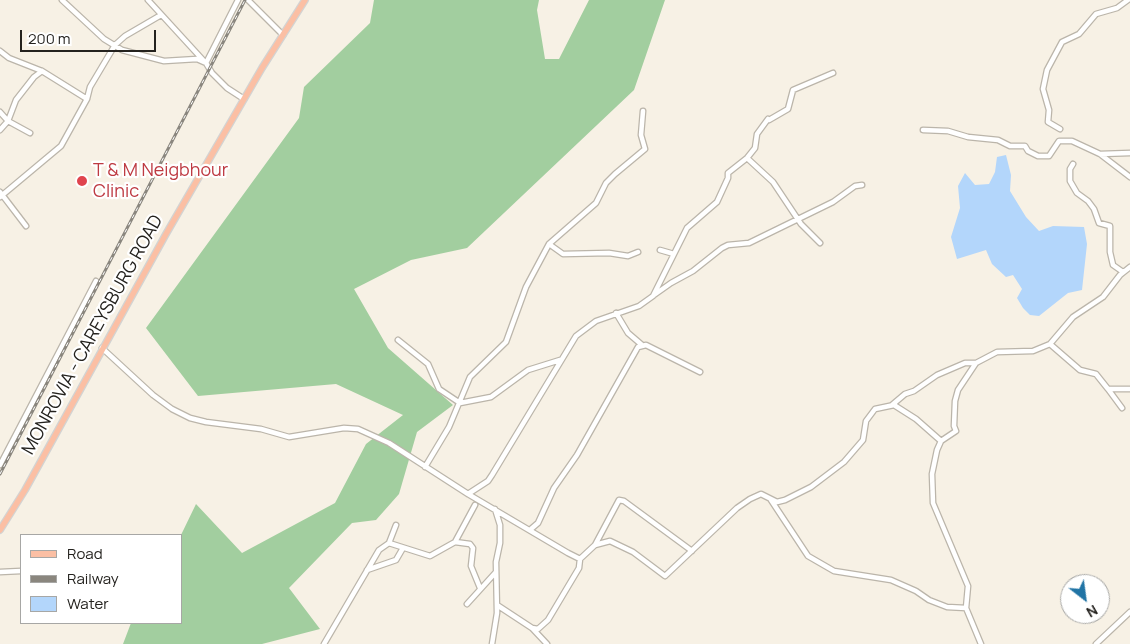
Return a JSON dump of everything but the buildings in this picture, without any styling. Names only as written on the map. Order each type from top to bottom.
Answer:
[{"type":"main road","name":"MONROVIA - CAREYSBURG ROAD","points":[[0,530],[24,490],[101,347],[244,100],[305,0]]},
{"type":"street","points":[[62,0],[104,39],[122,50],[160,61],[198,59],[206,63]]},
{"type":"street","points":[[148,0],[206,63],[212,73],[227,88],[244,100]]},
{"type":"street","points":[[206,63],[238,0]]},
{"type":"street","points":[[248,0],[283,35]]},
{"type":"street","points":[[1060,129],[1048,122],[1049,110],[1044,89],[1047,70],[1062,42],[1079,34],[1096,14],[1117,8],[1128,0]]},
{"type":"street","points":[[26,226],[1,194],[62,146],[87,99],[90,87],[115,45],[125,36],[161,15]]},
{"type":"street","points":[[0,51],[9,58],[42,71],[87,99]]},
{"type":"street","points":[[0,130],[8,122],[16,100],[34,76],[42,71]]},
{"type":"street","points":[[653,296],[688,228],[717,202],[728,178],[728,173],[747,158],[754,148],[757,134],[769,119],[788,109],[793,90],[833,73]]},
{"type":"street","points":[[425,467],[460,403],[470,377],[506,342],[526,288],[549,244],[596,203],[606,183],[615,174],[646,149],[641,135],[642,111]]},
{"type":"street","points":[[0,112],[8,122],[30,133]]},
{"type":"street","points":[[923,130],[948,131],[968,137],[998,140],[1010,146],[1025,146],[1028,151],[1038,156],[1049,156],[1059,141],[1072,141],[1100,154],[1130,177]]},
{"type":"street","points":[[1100,154],[1130,153]]},
{"type":"street","points":[[747,158],[773,182],[799,219],[820,243]]},
{"type":"street","points":[[1073,164],[1070,170],[1070,181],[1077,194],[1088,201],[1094,209],[1098,223],[1110,226],[1110,252],[1113,264],[1121,273]]},
{"type":"street","points":[[468,494],[488,481],[544,392],[546,383],[556,364],[576,336],[585,328],[616,313],[639,306],[671,283],[693,271],[722,248],[728,245],[749,243],[838,199],[854,186],[862,185]]},
{"type":"street","points":[[549,244],[563,254],[609,253],[628,256],[638,252]]},
{"type":"street","points":[[660,250],[674,254]]},
{"type":"street","points":[[595,545],[606,541],[616,543],[633,552],[665,576],[750,499],[761,494],[771,500],[780,502],[798,494],[844,462],[863,440],[864,427],[875,409],[883,409],[892,405],[905,394],[914,391],[937,375],[964,363],[976,363],[1001,351],[1033,351],[1050,344],[1073,317],[1103,297],[1121,273],[1130,267]]},
{"type":"street","points":[[0,465],[96,281]]},
{"type":"street","points":[[616,313],[628,333],[642,345],[646,345],[700,372]]},
{"type":"street","points":[[398,340],[428,364],[439,389],[460,403],[491,397],[528,370],[556,364]]},
{"type":"street","points":[[1050,344],[1080,370],[1096,374],[1122,408]]},
{"type":"street","points":[[531,530],[538,523],[554,488],[577,454],[624,368],[638,347],[642,345]]},
{"type":"street","points":[[101,347],[153,395],[172,409],[190,418],[262,430],[290,437],[344,428],[358,429],[389,443],[468,494],[580,559]]},
{"type":"street","points":[[976,363],[964,378],[954,401],[954,426],[956,431],[941,441],[932,474],[933,503],[968,586],[966,608],[981,644]]},
{"type":"street","points":[[1108,389],[1130,389]]},
{"type":"street","points":[[892,405],[916,419],[941,441]]},
{"type":"street","points":[[771,500],[808,556],[834,571],[891,580],[916,591],[929,600],[947,607],[966,608]]},
{"type":"street","points":[[532,628],[538,629],[548,620],[579,568],[580,559],[595,545],[617,502],[624,501],[692,551]]},
{"type":"street","points":[[389,543],[430,556],[455,542],[475,505]]},
{"type":"street","points":[[492,644],[497,605],[496,572],[500,539],[495,509]]},
{"type":"street","points":[[324,644],[381,547],[389,543],[396,525]]},
{"type":"street","points":[[455,542],[470,544],[473,548],[471,566],[480,588]]},
{"type":"street","points":[[367,570],[396,560],[402,548]]},
{"type":"street","points":[[0,572],[20,571]]},
{"type":"street","points":[[467,604],[496,572]]},
{"type":"street","points":[[497,605],[532,628],[547,644]]},
{"type":"street","points":[[1096,644],[1130,612]]},
{"type":"green space","points":[[374,0],[539,0],[537,10],[545,59],[559,59],[589,0],[665,0],[634,90],[467,248],[411,260],[354,289],[388,348],[453,405],[417,432],[399,494],[376,520],[352,523],[289,588],[320,629],[262,644],[123,644],[131,624],[182,624],[181,534],[196,504],[242,553],[335,503],[366,444],[403,415],[336,384],[198,396],[146,328],[299,118],[304,87],[370,23]]},
{"type":"water","points":[[1006,155],[1011,175],[1010,191],[1026,217],[1039,231],[1053,226],[1084,227],[1087,244],[1082,290],[1068,293],[1039,316],[1030,315],[1023,308],[1017,298],[1022,289],[1013,275],[1006,277],[992,264],[986,250],[957,259],[951,237],[960,208],[958,186],[965,173],[975,185],[989,184],[995,172],[997,157]]},
{"type":"railway","points":[[0,474],[245,0]]},
{"type":"place","name":"T & M Neigbhour Clinic","points":[[82,181]]}]
